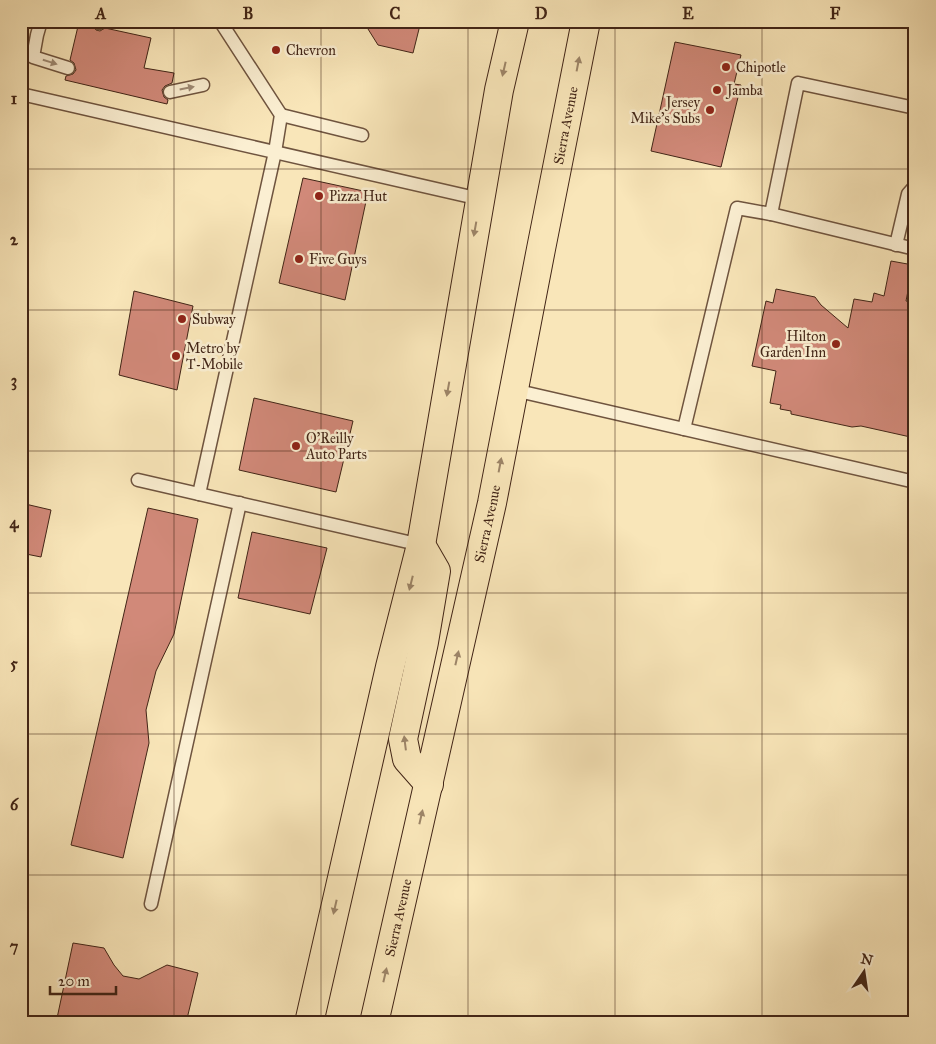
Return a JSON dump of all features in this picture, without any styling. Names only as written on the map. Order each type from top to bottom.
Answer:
[{"type":"main road","points":[[309,1023],[390,667],[421,545],[499,90],[515,21]]},
{"type":"main road","name":"Sierra Avenue","points":[[374,1023],[492,503],[586,21]]},
{"type":"main road","points":[[421,545],[436,571],[424,642],[403,739],[407,759],[429,784]]},
{"type":"lane","points":[[41,21],[33,57],[68,68]]},
{"type":"lane","points":[[199,494],[275,152],[281,115],[220,21]]},
{"type":"lane","points":[[770,214],[798,83],[915,108]]},
{"type":"lane","points":[[170,92],[204,85]]},
{"type":"lane","points":[[21,94],[480,199]]},
{"type":"lane","points":[[281,115],[362,135]]},
{"type":"lane","points":[[896,244],[908,194],[915,186]]},
{"type":"lane","points":[[684,429],[737,208],[770,214],[915,249]]},
{"type":"lane","points":[[514,390],[915,482]]},
{"type":"lane","points":[[138,480],[421,545]]},
{"type":"lane","points":[[151,904],[240,503]]},
{"type":"building","points":[[363,21],[421,21],[413,53],[378,45]]},
{"type":"building","points":[[79,22],[91,25],[100,31],[105,28],[151,38],[144,68],[174,73],[172,83],[165,86],[162,90],[164,97],[168,100],[167,104],[65,80],[66,76],[73,74],[76,70],[74,63],[70,60]]},
{"type":"building","points":[[675,42],[741,55],[734,84],[741,85],[721,167],[651,151]]},
{"type":"building","points":[[303,178],[368,192],[345,300],[279,283]]},
{"type":"building","name":"Hilton Garden Inn","points":[[891,261],[913,265],[906,301],[915,303],[915,438],[861,426],[852,427],[791,414],[791,411],[780,409],[781,405],[770,403],[776,371],[752,366],[766,301],[773,303],[776,289],[815,297],[821,305],[848,328],[854,299],[872,302],[874,293],[884,296]]},
{"type":"building","points":[[134,291],[193,306],[177,390],[119,375]]},
{"type":"building","name":"O'Reilly Auto Parts","points":[[254,398],[353,421],[336,492],[239,470]]},
{"type":"building","points":[[21,503],[51,510],[41,557],[21,553]]},
{"type":"building","points":[[148,508],[198,519],[174,634],[156,671],[146,710],[149,743],[123,858],[71,845]]},
{"type":"building","points":[[252,532],[327,548],[310,614],[238,598]]},
{"type":"building","points":[[73,943],[104,948],[123,976],[139,979],[167,965],[198,973],[186,1023],[56,1023]]},
{"type":"place","name":"Chevron","points":[[276,50]]},
{"type":"place","name":"Chipotle","points":[[726,67]]},
{"type":"place","name":"Jamba","points":[[717,90]]},
{"type":"place","name":"Jersey Mike's Subs","points":[[710,110]]},
{"type":"place","name":"Pizza Hut","points":[[319,196]]},
{"type":"place","name":"Five Guys","points":[[299,259]]},
{"type":"place","name":"Subway","points":[[182,319]]},
{"type":"place","name":"Hilton Garden Inn","points":[[836,344]]},
{"type":"place","name":"Metro by T-Mobile","points":[[176,356]]},
{"type":"place","name":"O'Reilly Auto Parts","points":[[296,446]]}]
